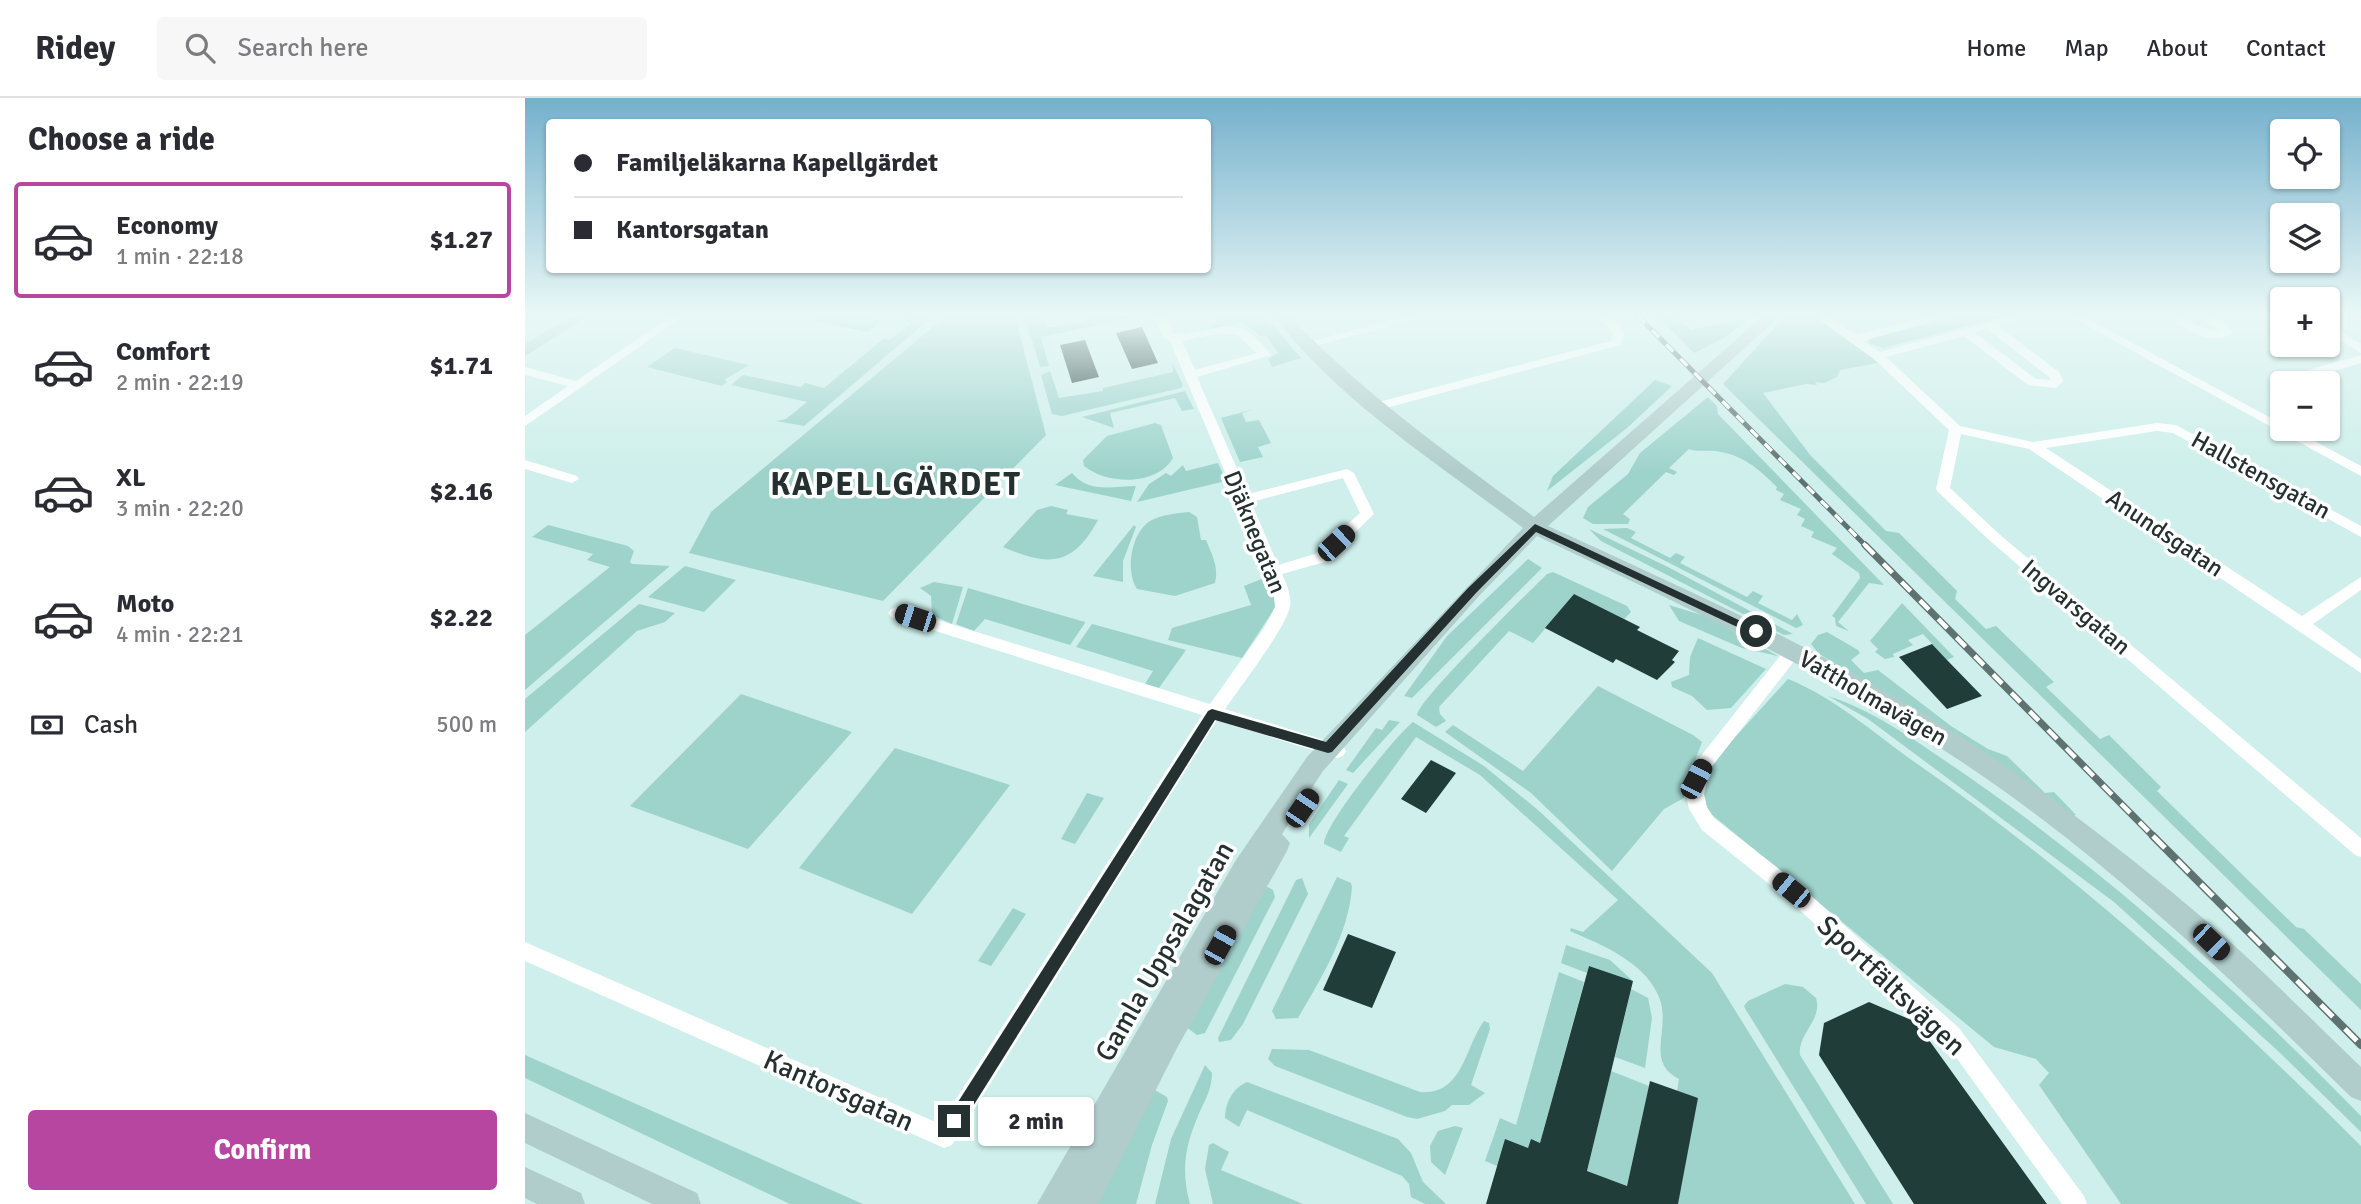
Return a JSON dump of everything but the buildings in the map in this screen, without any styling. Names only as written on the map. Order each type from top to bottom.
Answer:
[{"type":"main road","name":"Vattholmavägen","points":[[1332,368],[1375,407],[1535,527],[1793,651],[1915,720],[1994,771],[2129,873],[2211,942],[2361,1087]]},
{"type":"main road","name":"Gamla Uppsalagatan","points":[[1052,1204],[1130,1075],[1245,868],[1335,745],[1472,591],[1535,527],[1714,368]]},
{"type":"main road","name":"Gamla Uppsalagatan","points":[[1082,1204],[1167,1038],[1259,875],[1328,769],[1335,745]]},
{"type":"main road","points":[[525,1128],[687,1204]]},
{"type":"main road","points":[[525,1182],[570,1204]]},
{"type":"street","points":[[525,422],[603,368]]},
{"type":"street","name":"Djäknegatan","points":[[1178,767],[1280,613],[1283,596],[1187,368]]},
{"type":"street","points":[[1190,374],[1215,368]]},
{"type":"street","points":[[1375,407],[1523,368]]},
{"type":"street","points":[[1890,368],[1956,429]]},
{"type":"street","points":[[2013,368],[2032,382],[2052,384],[2057,380],[2055,375],[2045,368]]},
{"type":"street","points":[[2170,368],[2361,472]]},
{"type":"street","points":[[525,371],[578,385]]},
{"type":"street","name":"Hallstensgatan","points":[[2033,446],[2157,427],[2176,429],[2361,532]]},
{"type":"street","name":"Anundsgatan","points":[[1956,429],[2033,446],[2302,624],[2361,667]]},
{"type":"street","name":"Ingvarsgatan","points":[[1956,429],[1943,489],[1994,537],[2361,849]]},
{"type":"street","points":[[525,464],[572,479]]},
{"type":"street","points":[[1242,500],[1347,473],[1367,514],[1320,558],[1272,572]]},
{"type":"street","points":[[2302,624],[2361,582]]},
{"type":"street","points":[[896,612],[1212,714],[1335,745]]},
{"type":"street","name":"Sportfältsvägen","points":[[1793,651],[1743,716],[1712,749],[1694,787],[1698,811],[1708,824],[1791,890],[1952,1035],[2076,1204]]},
{"type":"street","name":"Kantorsgatan","points":[[525,951],[944,1137],[1178,767]]},
{"type":"green space","points":[[649,368],[745,368],[724,380],[727,382],[722,386]]},
{"type":"green space","points":[[849,368],[872,368],[804,426],[776,421],[786,419],[807,402],[731,385],[743,375],[801,387],[805,383],[824,388]]},
{"type":"green space","points":[[884,368],[1028,368],[1046,435],[883,601],[689,553],[711,512]]},
{"type":"green space","points":[[1175,368],[1183,385],[1181,388],[1062,416],[1052,414],[1041,375],[1050,371],[1059,398],[1103,391],[1103,388],[1173,372]]},
{"type":"green space","points":[[1738,368],[1853,368],[1840,370],[1837,377],[1824,383],[1815,382],[1817,385],[1806,384],[1763,393],[1811,456],[1886,531],[1899,533],[1957,591],[1955,599],[1986,629],[1996,626],[2054,682],[2046,687],[2100,739],[2109,735],[2161,787],[2157,791],[2296,927],[2304,929],[2361,984],[2361,1010],[1723,384]]},
{"type":"green space","points":[[1655,380],[1672,386],[1627,428],[1547,491],[1553,476]]},
{"type":"green space","points":[[1185,391],[1194,409],[1182,411],[1175,398],[1110,413],[1114,428],[1082,417]]},
{"type":"green space","points":[[1708,397],[1717,406],[1718,414],[1884,585],[1869,583],[1838,622],[1849,631],[1836,626],[1832,616],[1860,578],[1859,573],[1832,554],[1837,548],[1811,537],[1814,532],[1801,526],[1805,519],[1797,515],[1801,509],[1780,500],[1784,494],[1776,490],[1777,487],[1770,480],[1757,468],[1734,455],[1689,449],[1669,468],[1677,472],[1674,475],[1666,472],[1623,514],[1630,519],[1628,524],[1593,524],[1583,518],[1588,507],[1628,474],[1640,453]]},
{"type":"green space","points":[[1254,409],[1242,413],[1246,422],[1259,420],[1271,443],[1258,447],[1263,457],[1240,462],[1221,418]]},
{"type":"green space","points":[[1155,423],[1161,425],[1173,458],[1156,474],[1131,480],[1118,479],[1105,477],[1084,466],[1083,460],[1107,436]]},
{"type":"green space","points":[[1218,463],[1226,481],[1137,502],[1149,484],[1166,473],[1171,476],[1183,465],[1186,471]]},
{"type":"green space","points":[[1072,473],[1079,480],[1094,486],[1136,486],[1131,501],[1055,485]]},
{"type":"green space","points":[[1051,506],[1068,510],[1066,514],[1098,520],[1079,546],[1058,558],[1034,558],[1003,547],[1037,510]]},
{"type":"green space","points":[[1189,512],[1197,517],[1201,540],[1206,540],[1213,556],[1215,583],[1175,596],[1137,589],[1131,563],[1138,534],[1154,519]]},
{"type":"green space","points":[[548,525],[628,546],[634,551],[630,562],[632,564],[670,566],[525,690],[525,635],[610,567],[587,560],[593,554],[532,537]]},
{"type":"green space","points":[[1134,525],[1136,527],[1123,561],[1123,582],[1093,576]]},
{"type":"green space","points":[[1627,528],[1636,532],[1631,538],[1670,558],[1676,553],[1685,557],[1680,563],[1747,597],[1753,591],[1763,596],[1758,603],[1792,620],[1797,614],[1803,625],[1796,628],[1603,529]]},
{"type":"green space","points":[[1589,529],[1668,567],[1793,634],[1784,635],[1601,541]]},
{"type":"green space","points":[[1528,559],[1542,568],[1412,698],[1404,696],[1447,636]]},
{"type":"green space","points":[[685,566],[736,580],[704,612],[648,597]]},
{"type":"green space","points":[[1553,572],[1627,606],[1631,612],[1624,619],[1574,594],[1533,643],[1509,631],[1439,707],[1440,714],[1446,721],[1436,727],[1417,715],[1436,689],[1476,646],[1547,574]]},
{"type":"green space","points":[[1269,576],[1277,605],[1242,658],[1168,640],[1172,628],[1251,605],[1244,586]]},
{"type":"green space","points":[[934,582],[963,587],[952,624],[932,615],[931,596],[920,588]]},
{"type":"green space","points":[[968,588],[1085,623],[1070,645],[985,619],[974,631],[956,624]]},
{"type":"green space","points":[[1902,603],[1954,657],[1947,660],[1923,634],[1908,640],[1913,645],[1893,654],[1894,657],[1885,659],[1875,652],[1878,649],[1870,641]]},
{"type":"green space","points":[[639,604],[675,613],[665,622],[637,631],[525,732],[525,699]]},
{"type":"green space","points":[[1669,605],[1708,617],[1778,656],[1742,648],[1679,621]]},
{"type":"green space","points":[[1092,624],[1186,650],[1159,688],[1145,684],[1153,671],[1076,647]]},
{"type":"green space","points":[[1827,632],[1858,650],[1860,653],[1851,660],[1864,673],[1878,670],[1951,726],[1988,749],[2007,756],[2045,793],[2054,792],[2076,815],[2071,816],[1932,720],[1819,654],[1811,644],[1818,635]]},
{"type":"green space","points":[[1698,638],[1766,669],[1731,708],[1707,710],[1692,696],[1672,687],[1671,682],[1689,675],[1690,657]]},
{"type":"green space","points":[[1788,679],[1838,706],[1976,806],[2091,897],[2201,993],[2361,1146],[2361,1204],[2121,1204],[2039,1085],[2049,1073],[2036,1059],[1994,1047],[1705,809],[1702,785],[1708,767]]},
{"type":"green space","points":[[1598,686],[1702,742],[1684,790],[1684,798],[1664,809],[1612,871],[1531,793],[1445,732],[1453,725],[1523,771]]},
{"type":"green space","points":[[741,694],[852,732],[748,849],[630,806]]},
{"type":"green space","points":[[1828,696],[1882,720],[1966,775],[2122,894],[2221,980],[2315,1070],[2361,1116],[2361,1132],[2278,1051],[2114,902],[1868,719]]},
{"type":"green space","points":[[1389,720],[1400,722],[1353,773],[1346,770],[1376,728],[1382,730]]},
{"type":"green space","points":[[1413,722],[1484,766],[1538,810],[1712,973],[1855,1204],[1660,1204],[1698,1098],[1677,1091],[1679,1079],[1669,1072],[1663,1063],[1663,1021],[1659,997],[1644,974],[1633,964],[1609,949],[1570,931],[1571,928],[1583,932],[1618,900],[1480,775],[1416,737],[1344,836],[1349,838],[1341,852],[1324,844],[1347,801]]},
{"type":"green space","points":[[895,748],[1010,785],[912,914],[799,868]]},
{"type":"green space","points":[[1339,780],[1348,784],[1309,838],[1309,824]]},
{"type":"green space","points":[[1087,793],[1104,798],[1075,844],[1061,839]]},
{"type":"green space","points":[[1337,877],[1351,883],[1352,887],[1340,938],[1298,1018],[1276,1019],[1272,1011]]},
{"type":"green space","points":[[1302,878],[1308,894],[1243,1024],[1231,1040],[1219,1042],[1218,1038],[1296,880]]},
{"type":"green space","points":[[1264,885],[1273,890],[1275,897],[1205,1033],[1197,1035],[1186,1027]]},
{"type":"green space","points":[[1013,908],[1026,914],[991,966],[978,961]]},
{"type":"green space","points":[[1566,945],[1610,960],[1633,981],[1589,966],[1587,973],[1561,963]]},
{"type":"green space","points":[[1559,972],[1584,982],[1540,1143],[1531,1140],[1528,1148],[1497,1166],[1485,1161],[1500,1118],[1516,1125]]},
{"type":"green space","points":[[1785,984],[1803,987],[1816,998],[1816,1013],[1802,1040],[1800,1055],[1893,1204],[1866,1204],[1744,1006],[1748,1001]]},
{"type":"green space","points":[[1631,989],[1648,998],[1652,1018],[1645,1068],[1615,1057]]},
{"type":"green space","points":[[1484,1021],[1489,1023],[1490,1029],[1471,1085],[1485,1093],[1469,1105],[1452,1105],[1445,1111],[1417,1119],[1275,1066],[1268,1059],[1272,1049],[1309,1050],[1420,1092],[1434,1091],[1454,1078]]},
{"type":"green space","points":[[525,1055],[863,1204],[790,1204],[525,1078]]},
{"type":"green space","points":[[1205,1065],[1212,1073],[1211,1082],[1186,1155],[1185,1178],[1190,1204],[1155,1204],[1171,1139]]},
{"type":"green space","points":[[1611,1071],[1649,1086],[1627,1186],[1587,1171]]},
{"type":"green space","points":[[1247,1082],[1398,1139],[1411,1153],[1423,1182],[1446,1204],[1425,1204],[1411,1197],[1409,1184],[1402,1176],[1247,1110],[1239,1127],[1225,1118],[1225,1112],[1234,1092]]},
{"type":"green space","points":[[1153,1089],[1167,1097],[1168,1101],[1152,1145],[1136,1204],[1092,1204]]},
{"type":"green space","points":[[1455,1126],[1463,1128],[1445,1175],[1431,1162],[1430,1146],[1438,1131]]},
{"type":"green space","points":[[1213,1143],[1229,1152],[1221,1170],[1303,1204],[1213,1204],[1205,1169],[1209,1145]]},
{"type":"railway","points":[[1689,368],[1867,547]]},
{"type":"railway","points":[[1865,545],[2155,838]]},
{"type":"railway","points":[[2153,836],[2361,1045]]},
{"type":"district","name":"KAPELLGÄRDET","points":[[896,484]]},
{"type":"route","points":[[954,1121],[1212,714],[1328,748],[1341,737],[1379,691],[1472,591],[1535,527],[1756,631]]}]
